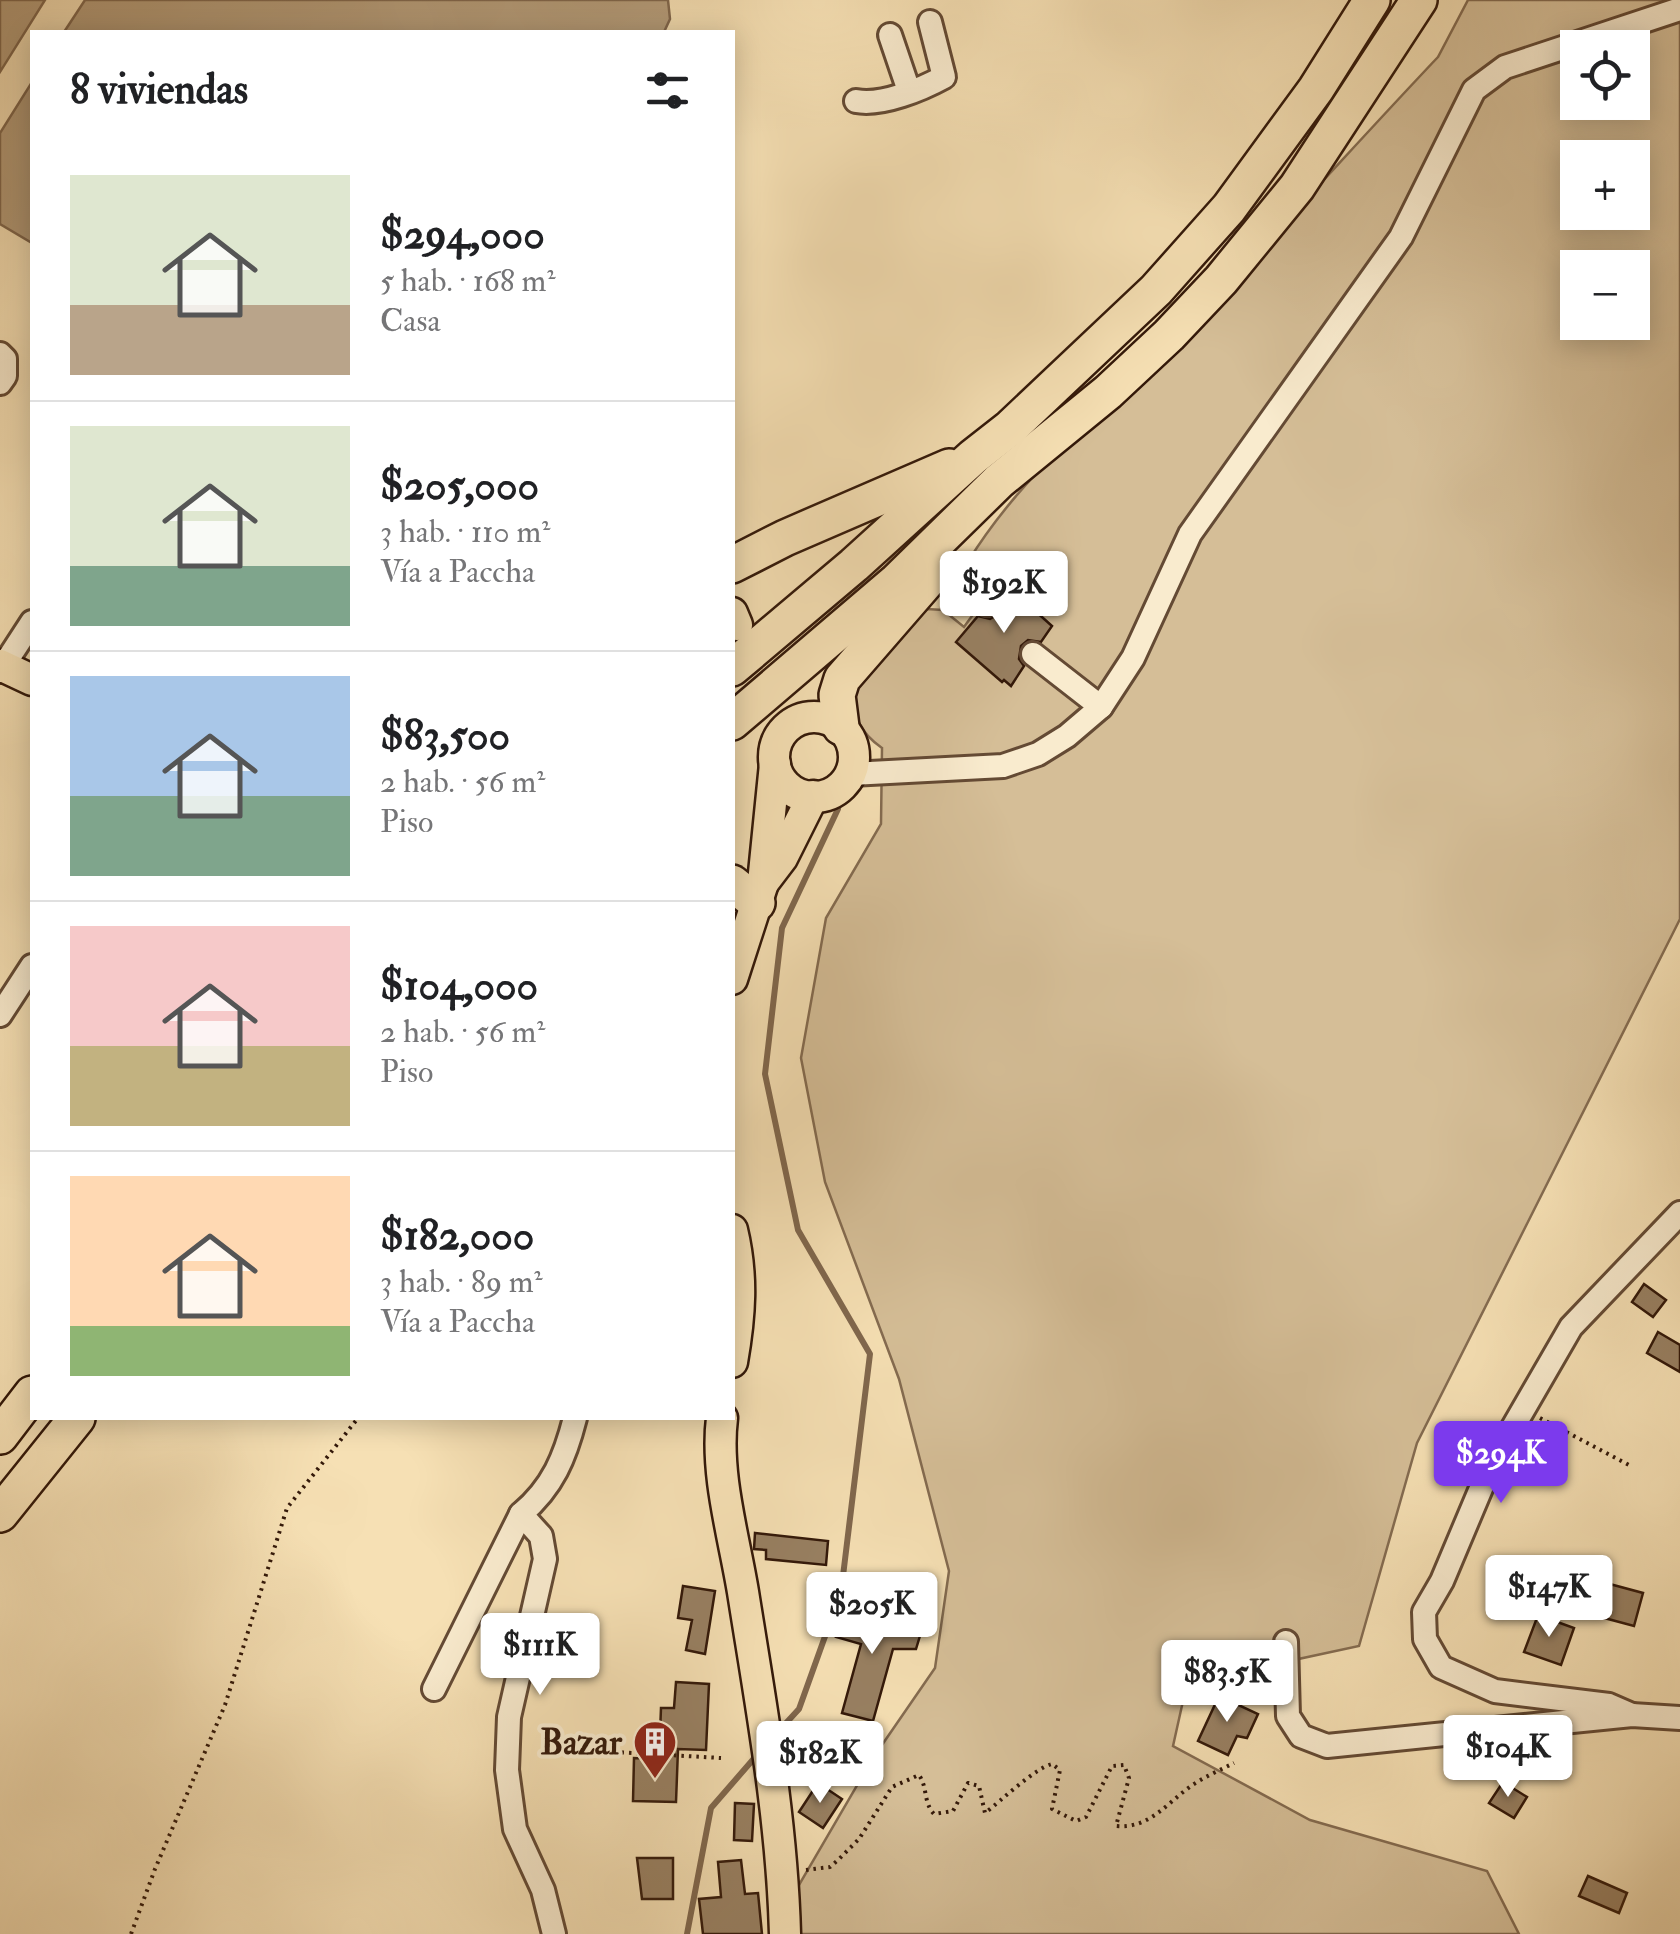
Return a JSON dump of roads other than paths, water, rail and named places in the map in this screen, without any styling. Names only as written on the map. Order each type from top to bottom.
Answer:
[{"type":"highway","points":[[735,665],[1010,428],[1099,346],[1194,249],[1316,89],[1372,0]]},
{"type":"highway","points":[[735,719],[897,582],[999,481],[1169,335],[1297,187],[1419,0]]},
{"type":"highway","points":[[841,727],[838,696],[842,679],[1032,456]]},
{"type":"highway","points":[[735,564],[973,457]]},
{"type":"highway","points":[[0,1436],[30,1397]]},
{"type":"highway","points":[[0,1514],[76,1420]]},
{"type":"main road","points":[[1,667],[30,679]]},
{"type":"main road","points":[[735,965],[775,764],[777,720],[794,722],[818,716],[841,727],[854,749],[851,774],[836,791],[813,796],[788,787],[775,764]]},
{"type":"main road","points":[[751,890],[782,858],[813,796]]},
{"type":"main road","points":[[735,1246],[742,1310],[735,1346]]},
{"type":"main road","points":[[722,1420],[724,1466],[784,1881],[785,1934]]},
{"type":"street","points":[[851,774],[1003,766],[1038,754],[1101,707],[1134,658],[1190,534],[1402,236],[1474,90],[1505,67],[1680,9]]},
{"type":"street","points":[[856,101],[867,103],[942,79],[946,74],[930,22]]},
{"type":"street","points":[[890,34],[909,91]]},
{"type":"street","points":[[0,354],[5,359],[5,376],[0,382]]},
{"type":"street","points":[[944,562],[987,604]]},
{"type":"street","points":[[1,667],[30,625]]},
{"type":"street","points":[[1033,654],[1101,707]]},
{"type":"street","points":[[0,1015],[30,969]]},
{"type":"street","points":[[1632,1715],[1609,1705],[1495,1691],[1441,1667],[1425,1639],[1424,1612],[1442,1582],[1490,1467],[1572,1327],[1680,1213]]},
{"type":"street","points":[[434,1690],[521,1514],[541,1497],[564,1460],[574,1420]]},
{"type":"street","points":[[521,1514],[540,1536],[545,1559],[509,1716],[507,1770],[514,1829],[543,1890],[554,1934]]},
{"type":"street","points":[[1286,1642],[1288,1716],[1301,1736],[1327,1746],[1632,1715],[1680,1718]]},
{"type":"waterway","points":[[776,1734],[799,1709],[837,1603],[870,1354],[798,1230],[765,1074],[782,928],[838,809]]},
{"type":"waterway","points":[[687,1934],[711,1808],[757,1755]]},
{"type":"place","name":"Bazar","points":[[655,1780]]}]
